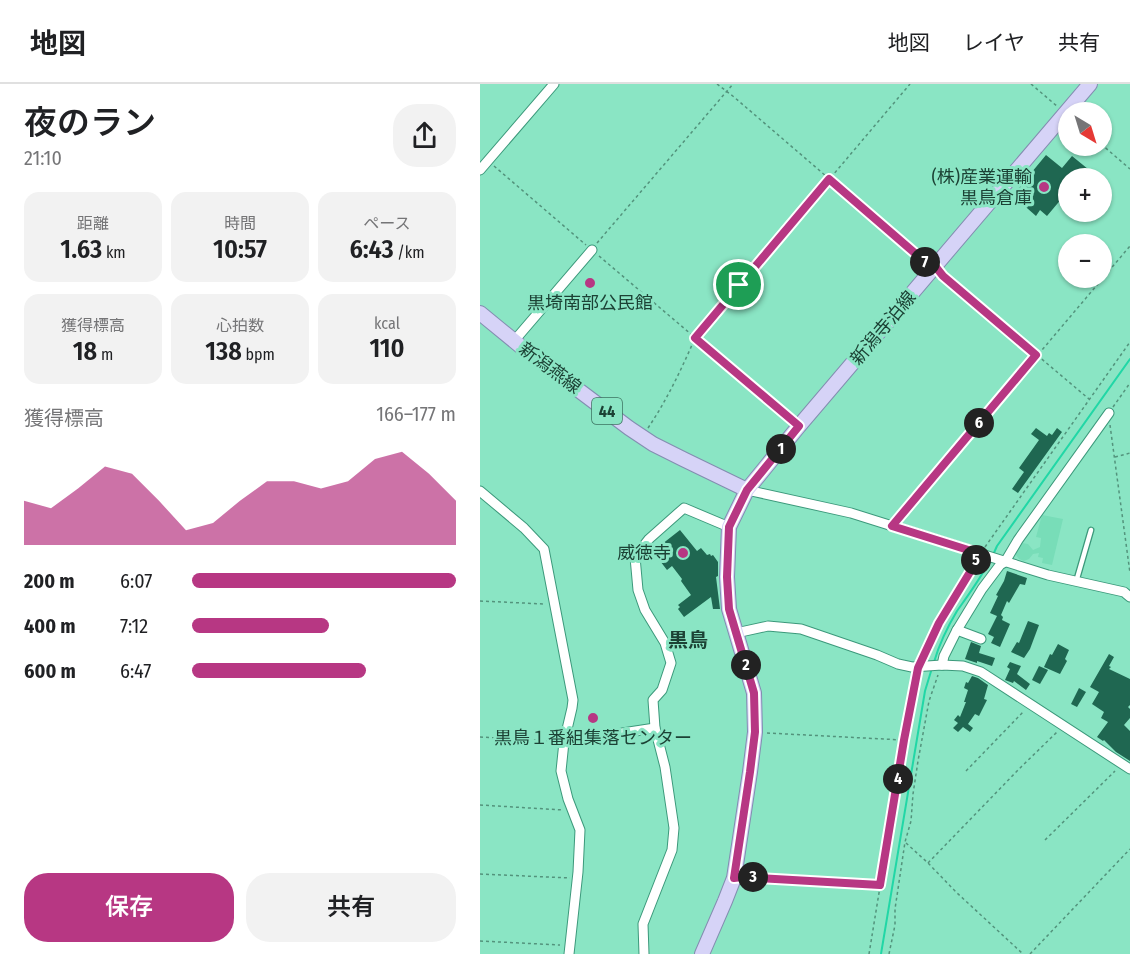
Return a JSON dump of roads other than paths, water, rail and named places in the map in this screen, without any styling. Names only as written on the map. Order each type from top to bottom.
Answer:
[{"type":"main road","name":"新潟寺泊線","points":[[729,527],[747,490],[799,426],[1090,84]]},
{"type":"main road","name":"新潟燕線","points":[[480,313],[642,436],[747,490]]},
{"type":"main road","points":[[702,954],[734,878],[755,732],[754,693],[729,609],[727,577],[729,527]]},
{"type":"street","points":[[480,170],[554,84]]},
{"type":"street","points":[[514,341],[592,250]]},
{"type":"street","points":[[940,665],[957,630],[982,589],[1109,413]]},
{"type":"street","points":[[747,490],[851,513],[1003,561],[1076,582],[1124,592],[1130,597]]},
{"type":"street","points":[[480,491],[524,528],[544,549],[573,700],[564,742],[561,771],[580,830],[570,950]]},
{"type":"street","points":[[644,954],[643,924],[672,850],[674,828],[665,766],[655,728],[653,700],[662,690],[671,663],[665,644],[645,610],[638,590],[635,557],[649,539],[684,508],[729,527]]},
{"type":"street","points":[[921,667],[939,623],[982,554]]},
{"type":"street","points":[[736,633],[768,626],[801,628],[898,664],[921,667],[963,666],[981,672],[1126,767]]},
{"type":"street","points":[[957,630],[981,639]]},
{"type":"street","points":[[564,742],[655,728]]},
{"type":"lane","points":[[1076,582],[1091,530]]},
{"type":"waterway","points":[[993,555],[997,546],[1130,359]]},
{"type":"waterway","points":[[934,662],[941,642],[957,611],[990,560]]},
{"type":"waterway","points":[[881,954],[925,691],[932,668]]},
{"type":"place","name":"(株)産業運輸 黒鳥倉庫","points":[[1044,187]]},
{"type":"place","name":"黒埼南部公民館","points":[[590,283]]},
{"type":"place","name":"威徳寺","points":[[683,553]]},
{"type":"place","name":"黒鳥１番組集落センター","points":[[593,718]]},
{"type":"district","name":"黒鳥","points":[[688,640]]}]
